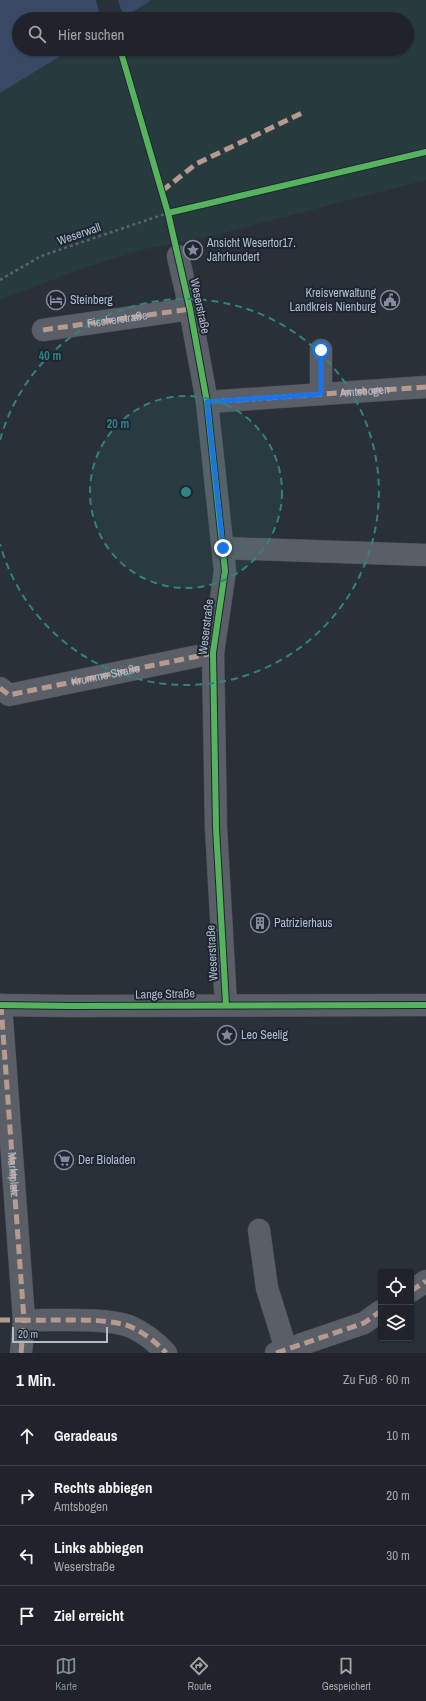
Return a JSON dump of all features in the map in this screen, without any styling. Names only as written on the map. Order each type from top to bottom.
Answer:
[{"type":"street","name":"Weserstraße","points":[[178,256],[190,309],[207,402],[225,571],[213,653],[216,828],[226,1005]]},
{"type":"street","name":"Fischerstraße","points":[[43,330],[190,309]]},
{"type":"street","points":[[321,350],[321,394]]},
{"type":"street","name":"Amtsbogen","points":[[207,402],[426,387]]},
{"type":"street","points":[[223,548],[426,555]]},
{"type":"street","name":"Krumme Straße","points":[[0,688],[9,695],[213,653]]},
{"type":"street","name":"Lange Straße","points":[[0,1004],[70,1006],[426,1005]]},
{"type":"street","name":"Marktplatz","points":[[0,1004],[24,1320],[22,1353]]},
{"type":"street","points":[[259,1230],[267,1288],[281,1351],[364,1323],[378,1313]]},
{"type":"street","points":[[414,1289],[426,1281]]},
{"type":"street","points":[[24,1320],[108,1322],[129,1326],[154,1340],[166,1353]]},
{"type":"green space","points":[[152,0],[426,0],[426,180],[220,234],[141,250],[81,269],[0,300],[0,93],[61,56],[414,56],[414,12],[132,12]]},
{"type":"water","points":[[0,0],[152,0],[132,12],[12,12],[12,56],[61,56],[0,93]]},
{"type":"pier","points":[[96,0],[118,0],[122,12],[99,12]]},
{"type":"marked path","points":[[162,191],[196,164],[304,112]]},
{"type":"marked path","points":[[43,330],[190,309]]},
{"type":"marked path","points":[[207,402],[426,387]]},
{"type":"marked path","points":[[0,688],[9,695],[213,653]]},
{"type":"marked path","points":[[0,1320],[24,1320],[1,1005]]},
{"type":"marked path","points":[[414,1289],[426,1281]]},
{"type":"marked path","points":[[276,1353],[364,1323],[378,1313]]},
{"type":"marked path","points":[[21,1353],[24,1320],[92,1320],[118,1323],[139,1331],[166,1353]]},
{"type":"cycle path","points":[[122,56],[168,213],[190,309],[207,402],[225,571],[213,653],[216,828],[226,1005]]},
{"type":"cycle path","points":[[168,213],[426,152]]},
{"type":"cycle path","points":[[0,1005],[426,1005]]},
{"type":"place","name":"Ansicht Wesertor17. Jahrhundert","points":[[193,250]]},
{"type":"place","name":"Steinberg","points":[[56,300]]},
{"type":"place","name":"Kreisverwaltung Landkreis Nienburg","points":[[390,300]]},
{"type":"place","name":"Patrizierhaus","points":[[260,923]]},
{"type":"place","name":"Leo Seelig","points":[[227,1035]]},
{"type":"place","name":"Der Bioladen","points":[[64,1160]]},
{"type":"route","points":[[223,548],[207,402],[321,394],[321,350]]}]
